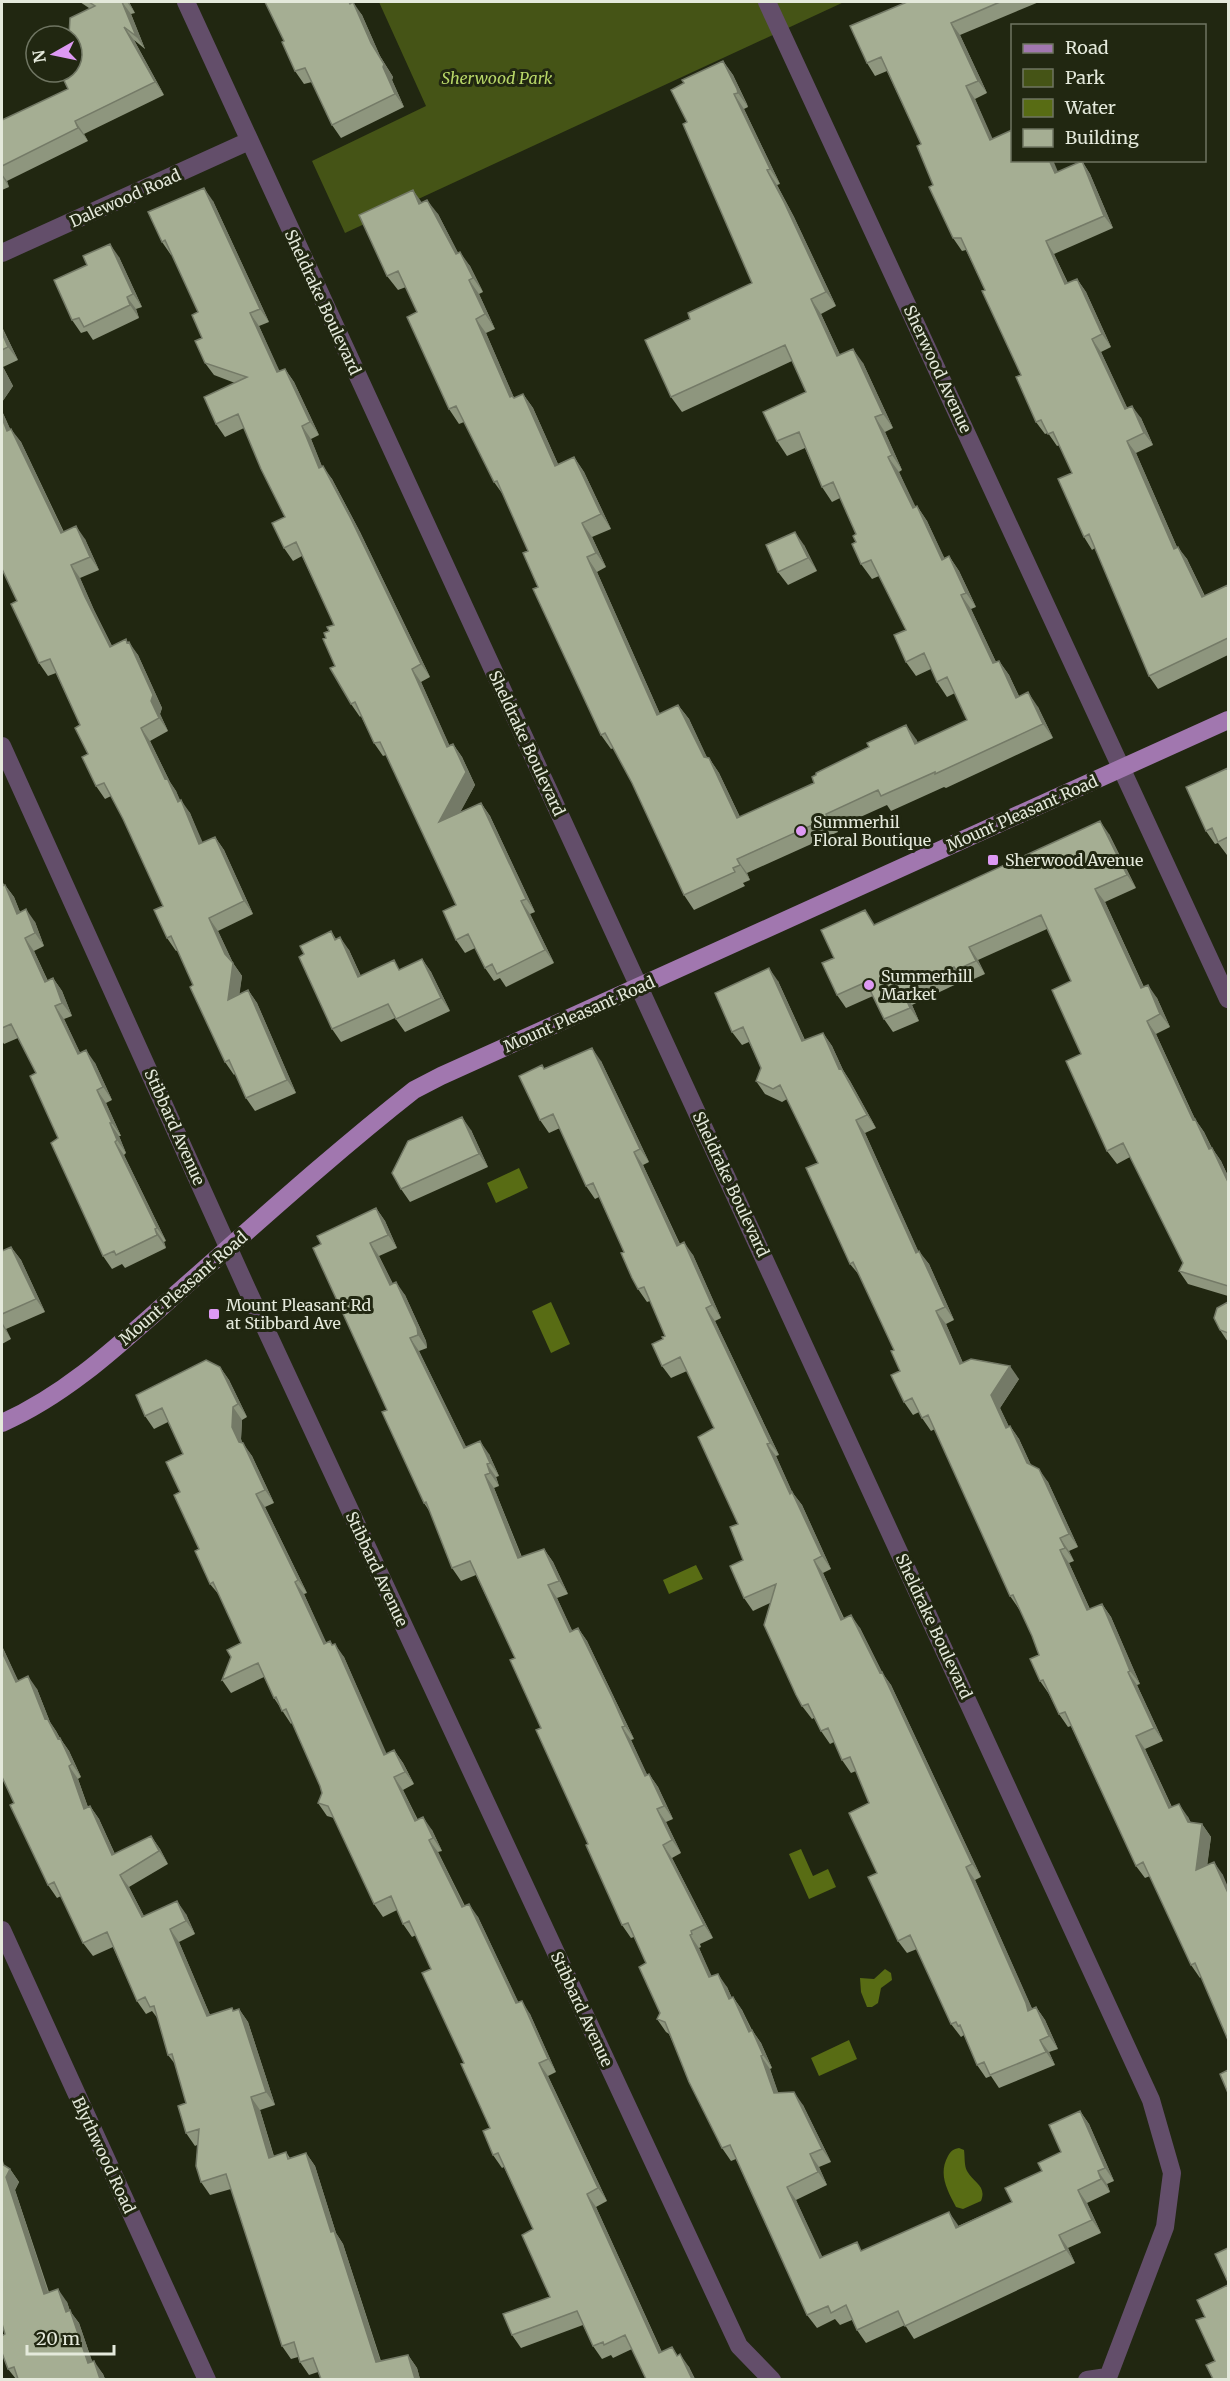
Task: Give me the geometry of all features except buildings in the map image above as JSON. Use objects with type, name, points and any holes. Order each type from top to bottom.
[{"type":"main road","name":"Mount Pleasant Road","points":[[2,1423],[50,1398],[87,1372],[228,1248],[414,1090],[1228,720]]},
{"type":"street","name":"Sheldrake Boulevard","points":[[186,2],[1151,2100],[1172,2173],[1166,2226],[1107,2378]]},
{"type":"street","name":"Sherwood Avenue","points":[[767,2],[1123,767],[1228,999]]},
{"type":"street","name":"Dalewood Road","points":[[2,253],[249,141]]},
{"type":"street","name":"Stibbard Avenue","points":[[2,746],[228,1248],[739,2346],[772,2379]]},
{"type":"street","name":"Blythwood Road","points":[[2,1930],[207,2379]]},
{"type":"street","points":[[1087,2379],[1107,2378]]},
{"type":"green space","name":"Sherwood Park","points":[[379,2],[844,2],[345,233],[312,161],[426,106]]},
{"type":"water","points":[[519,1168],[528,1188],[496,1203],[487,1183]]},
{"type":"water","points":[[551,1302],[570,1344],[551,1353],[532,1311]]},
{"type":"water","points":[[696,1565],[703,1579],[669,1594],[663,1580]]},
{"type":"water","points":[[801,1849],[813,1876],[828,1869],[836,1887],[809,1899],[789,1854]]},
{"type":"water","points":[[885,1969],[891,1973],[892,1980],[881,1988],[878,2003],[867,2007],[861,1992],[860,1978],[874,1979]]},
{"type":"water","points":[[849,2040],[857,2059],[819,2076],[811,2058]]},
{"type":"water","points":[[959,2148],[964,2150],[967,2171],[982,2192],[981,2201],[963,2209],[956,2207],[944,2176],[948,2156],[952,2150]]},
{"type":"place","name":"Summerhil Floral Boutique","points":[[801,831]]},
{"type":"place","name":"Sherwood Avenue","points":[[993,860]]},
{"type":"place","name":"Summerhill Market","points":[[869,985]]},
{"type":"place","name":"Mount Pleasant Rd at Stibbard Ave","points":[[214,1314]]}]
